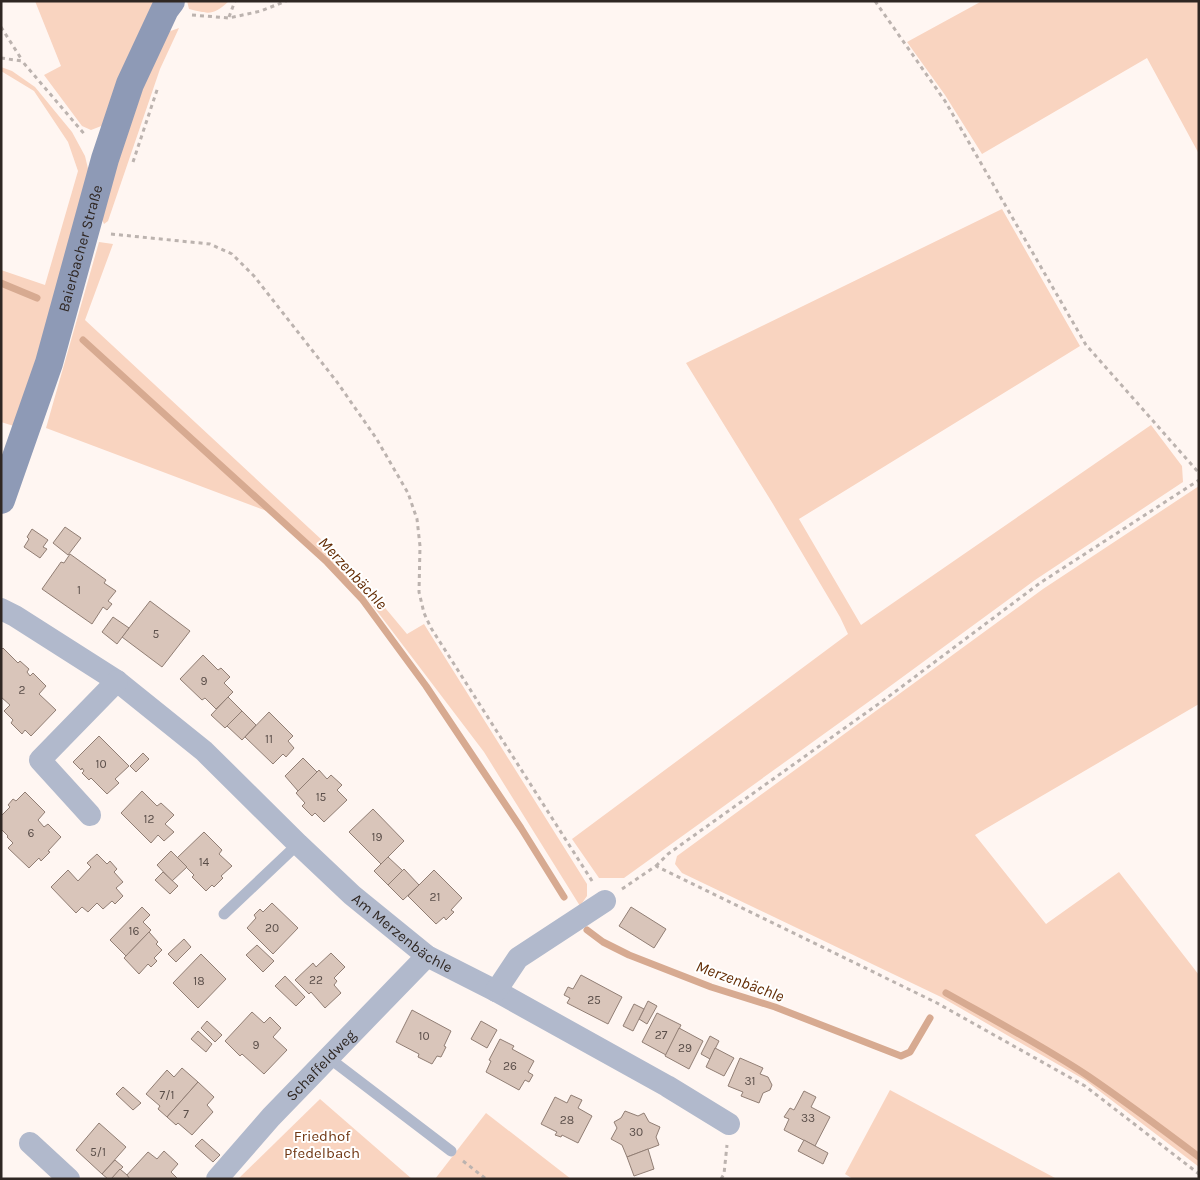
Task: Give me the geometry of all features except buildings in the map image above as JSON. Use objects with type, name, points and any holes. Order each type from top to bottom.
[{"type":"street","name":"Baierbacher Straße","points":[[1,500],[49,363],[105,159],[130,84],[168,5]]},
{"type":"street","name":"Am Merzenbächle","points":[[1,609],[117,681],[204,751],[352,895],[427,956],[667,1086],[729,1124]]},
{"type":"street","points":[[90,815],[40,760],[117,681]]},
{"type":"street","points":[[496,992],[518,958],[604,901]]},
{"type":"street","name":"Schaffeldweg","points":[[217,1179],[271,1117],[427,956]]},
{"type":"street","points":[[30,1143],[69,1179]]},
{"type":"lane","points":[[224,914],[298,844]]},
{"type":"lane","points":[[329,1058],[451,1151]]},
{"type":"path","points":[[229,18],[235,1]]},
{"type":"path","points":[[168,5],[190,14],[229,18],[261,12],[286,1]]},
{"type":"path","points":[[875,1],[945,101],[1086,345],[1199,473]]},
{"type":"path","points":[[1,26],[22,61],[105,159]]},
{"type":"path","points":[[1,58],[22,61]]},
{"type":"path","points":[[130,170],[161,79]]},
{"type":"path","points":[[85,230],[210,244],[232,254],[254,276],[332,374],[376,438],[408,493],[417,519],[420,546],[419,592],[424,613],[431,628],[604,901],[656,866],[668,854],[876,706],[1040,583],[1199,480]]},
{"type":"path","points":[[656,866],[937,1003],[1077,1082],[1093,1092],[1199,1174]]},
{"type":"path","points":[[721,1179],[724,1174],[729,1124]]},
{"type":"path","points":[[451,1151],[486,1179]]},
{"type":"green space","points":[[35,1],[162,1],[104,125],[91,130],[82,126],[44,75],[61,66]]},
{"type":"green space","points":[[187,1],[229,1],[219,9],[206,13],[189,9]]},
{"type":"green space","points":[[982,1],[1199,1],[1199,154],[1147,58],[982,154],[945,95],[907,42]]},
{"type":"green space","points":[[179,28],[160,69],[108,221],[104,224],[100,215],[141,92],[165,33]]},
{"type":"green space","points":[[1,67],[12,71],[35,87],[72,132],[85,156],[90,177],[17,427],[1,422],[1,270],[45,285],[78,171],[68,142],[34,91],[1,71]]},
{"type":"green space","points":[[1002,209],[1080,346],[799,519],[861,625],[1151,425],[1182,466],[1183,482],[1035,580],[624,878],[599,878],[572,839],[848,634],[840,617],[773,504],[686,363]]},
{"type":"green space","points":[[99,242],[113,244],[85,320],[351,567],[407,634],[424,624],[587,884],[587,896],[580,906],[484,752],[364,594],[272,513],[46,428]]},
{"type":"green space","points":[[1199,486],[1199,704],[975,835],[1046,924],[1119,872],[1199,975],[1199,1167],[1085,1080],[941,997],[682,873],[675,864],[677,856],[1043,589]]},
{"type":"green space","points":[[890,1090],[1057,1179],[853,1179],[845,1174]]},
{"type":"green space","name":"Friedhof Pfedelbach","points":[[320,1099],[412,1179],[238,1179]]},
{"type":"green space","points":[[486,1113],[571,1179],[435,1179]]},
{"type":"waterway","name":"Merzenbächle","points":[[1,283],[37,298]]},
{"type":"waterway","name":"Merzenbächle","points":[[83,340],[327,562],[362,599],[426,686],[521,828],[564,897]]},
{"type":"waterway","name":"Merzenbächle","points":[[587,930],[603,942],[629,955],[711,987],[775,1007],[901,1056],[910,1052],[930,1018]]},
{"type":"waterway","points":[[946,993],[1018,1033],[1088,1076],[1199,1157]]}]
